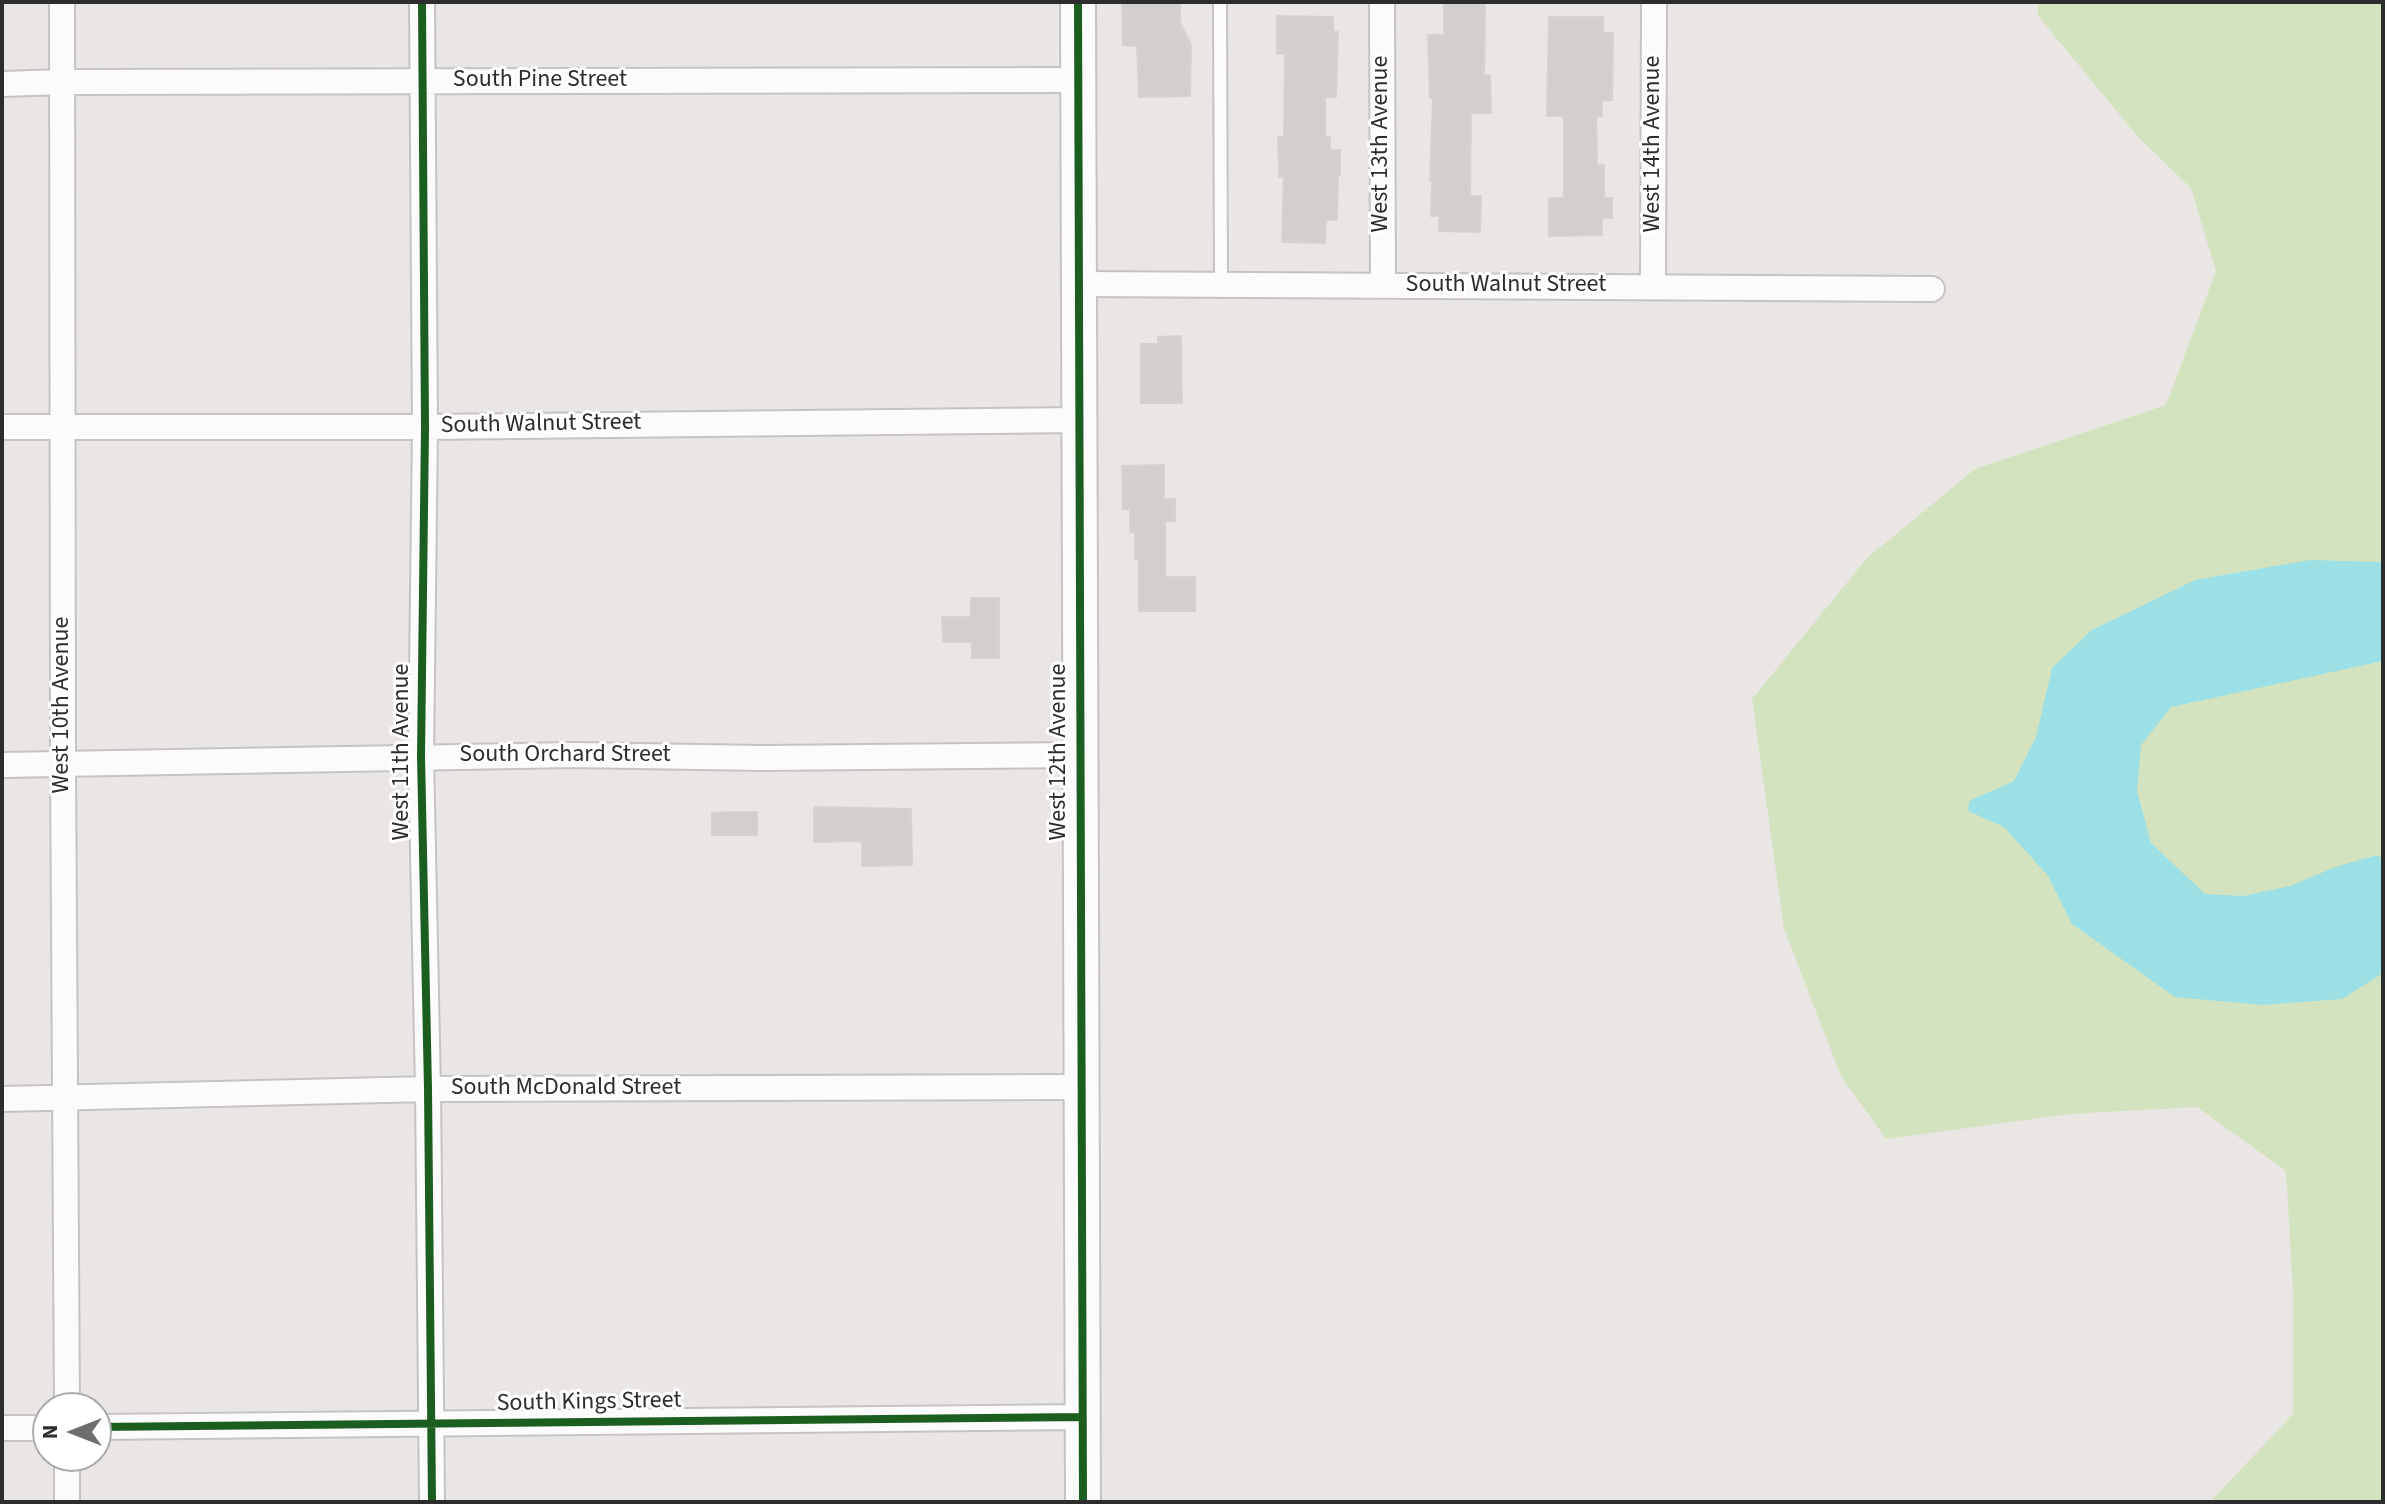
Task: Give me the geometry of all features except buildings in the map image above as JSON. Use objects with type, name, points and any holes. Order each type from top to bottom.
[{"type":"main road","name":"West 12th Avenue","points":[[1078,2],[1083,1502]]},
{"type":"street","name":"West 10th Avenue","points":[[62,2],[67,1392]]},
{"type":"street","name":"West 11th Avenue","points":[[422,2],[425,427],[421,756],[432,1502]]},
{"type":"street","name":"West 13th Avenue","points":[[1382,2],[1383,286]]},
{"type":"street","name":"West 14th Avenue","points":[[1653,286],[1654,2]]},
{"type":"street","name":"South Pine Street","points":[[2,84],[1079,80]]},
{"type":"street","name":"South Walnut Street","points":[[1081,284],[1932,289]]},
{"type":"street","name":"South Walnut Street","points":[[2,427],[425,427],[1081,420]]},
{"type":"street","name":"South Orchard Street","points":[[2,765],[421,756],[763,758],[1079,755]]},
{"type":"street","name":"South McDonald Street","points":[[2,1099],[428,1089],[1082,1087]]},
{"type":"street","name":"South Kings Street","points":[[112,1427],[1082,1417]]},
{"type":"street","points":[[2,1428],[32,1428]]},
{"type":"street","points":[[67,1472],[67,1502]]},
{"type":"lane","points":[[1220,2],[1221,283]]},
{"type":"green space","points":[[2038,2],[2383,2],[2383,1502],[2210,1502],[2293,1414],[2293,1292],[2286,1171],[2197,1107],[2070,1114],[1886,1139],[1841,1076],[1784,929],[1752,699],[1867,558],[1975,469],[2166,405],[2216,271],[2191,188],[2139,138],[2038,16]]},
{"type":"water","points":[[2310,560],[2383,562],[2383,661],[2171,707],[2141,745],[2137,791],[2151,843],[2205,894],[2243,896],[2290,886],[2338,866],[2374,856],[2383,857],[2383,973],[2342,999],[2262,1005],[2175,997],[2072,924],[2048,876],[2004,827],[1968,811],[1969,801],[2014,781],[2036,737],[2052,668],[2092,630],[2195,580]]},
{"type":"cycle path","points":[[422,2],[425,427],[421,756],[432,1502]]},
{"type":"cycle path","points":[[1078,2],[1083,1502]]},
{"type":"cycle path","points":[[112,1427],[1082,1417]]}]
